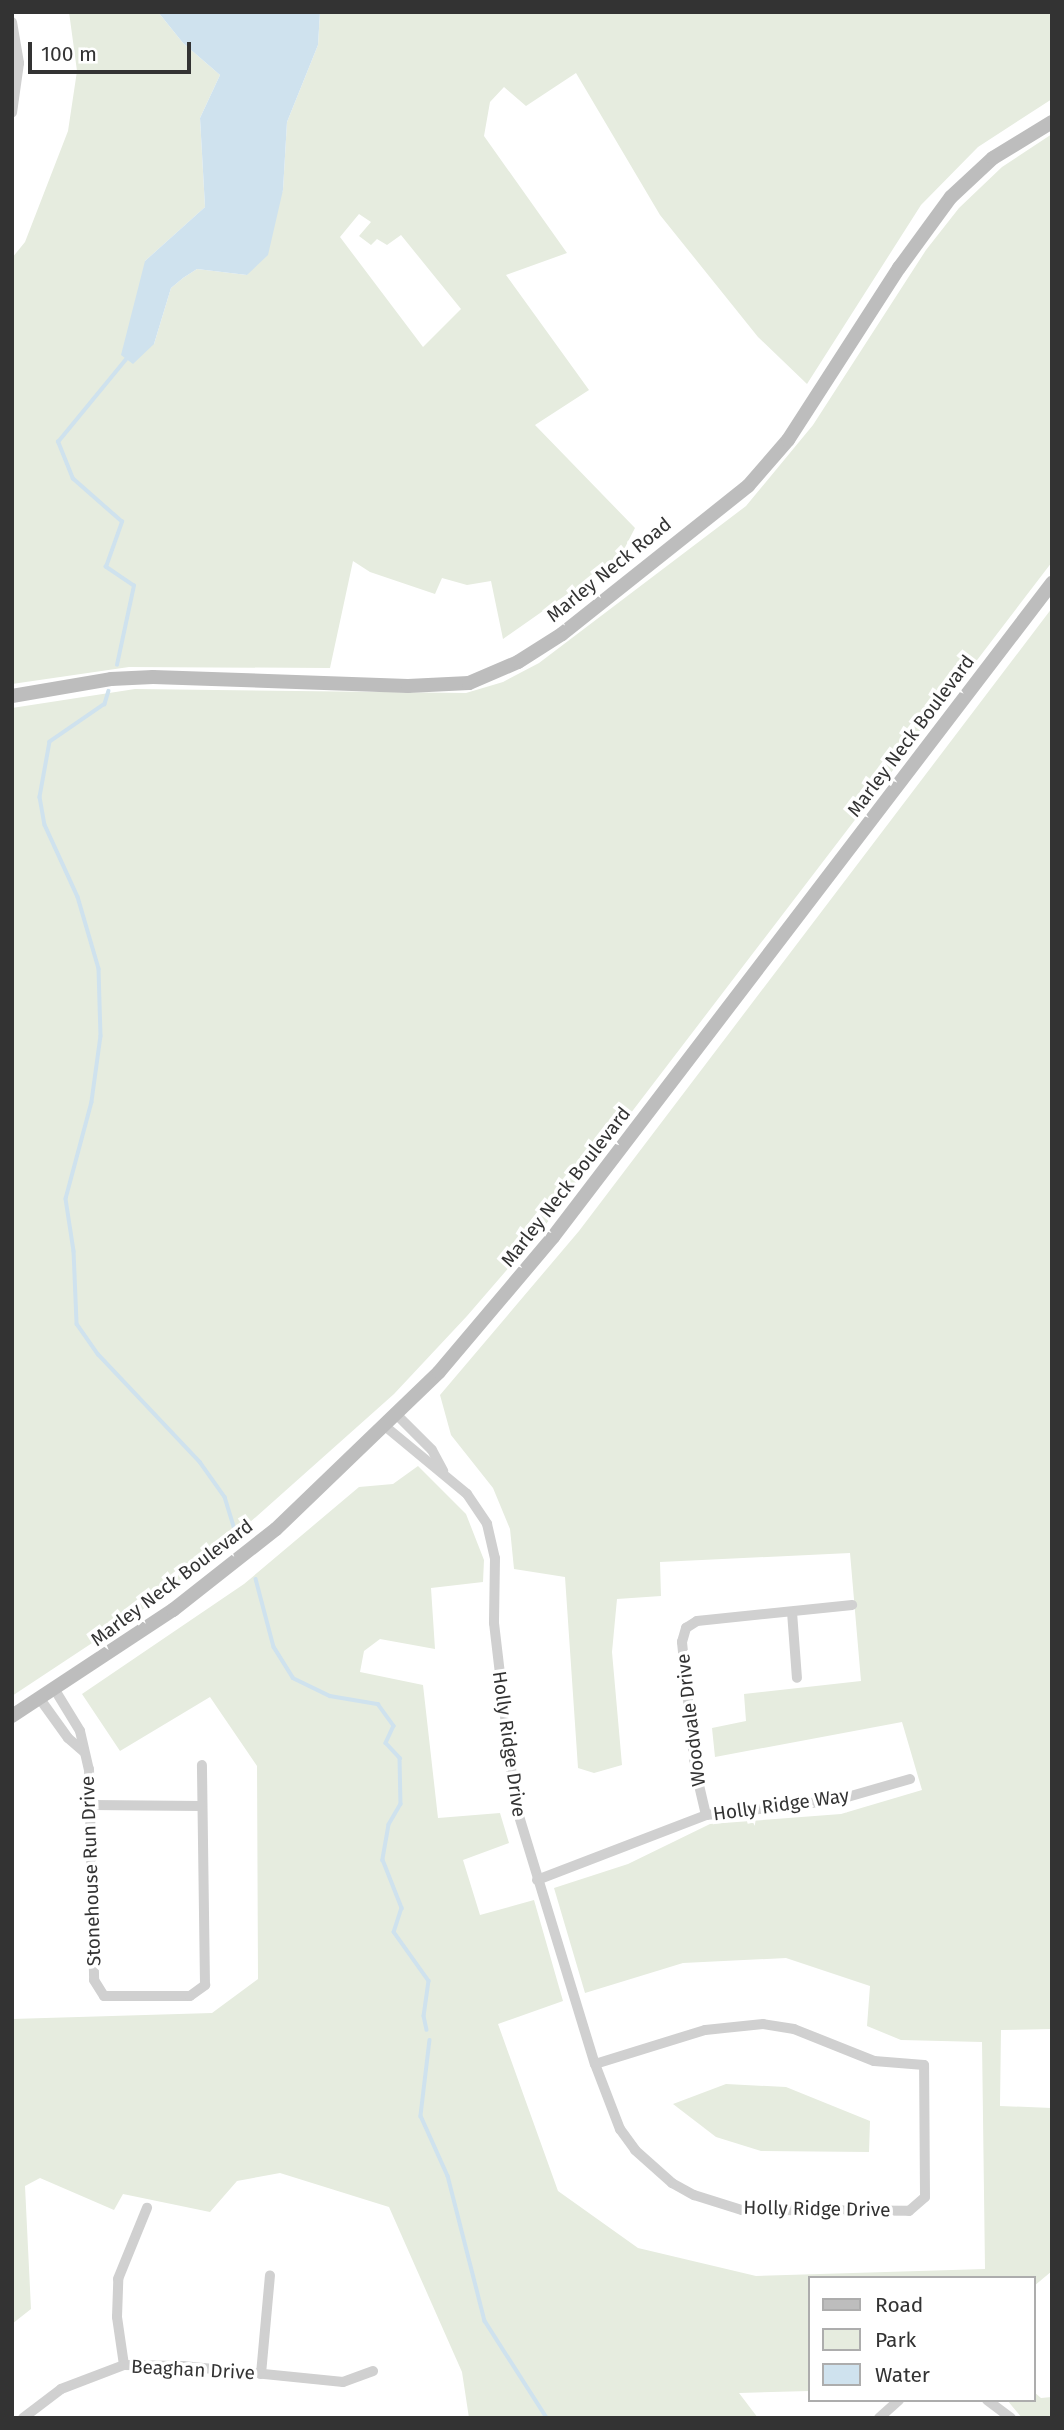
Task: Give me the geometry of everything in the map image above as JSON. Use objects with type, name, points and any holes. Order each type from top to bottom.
[{"type":"main road","name":"Marley Neck Road","points":[[12,696],[111,679],[153,677],[408,686],[469,683],[518,662],[562,634],[748,486],[788,440],[899,268],[951,197],[993,158],[1052,122]]},
{"type":"main road","name":"Marley Neck Boulevard","points":[[12,1716],[173,1610],[276,1529],[386,1427],[478,1329],[553,1237],[1052,583]]},
{"type":"street","points":[[12,22],[19,63],[12,113]]},
{"type":"street","name":"Holly Ridge Drive","points":[[397,1415],[432,1450],[443,1471],[478,1508],[492,1541],[494,1623],[510,1773],[537,1880],[595,2064],[609,2107],[635,2150],[671,2183],[694,2195],[742,2210],[909,2211],[925,2197],[924,2065],[874,2061],[794,2029],[763,2024],[705,2030],[595,2064]]},
{"type":"street","name":"Holly Ridge Drive","points":[[386,1427],[423,1460],[443,1471]]},
{"type":"street","name":"Woodvale Drive","points":[[705,1815],[695,1768],[682,1634],[697,1621],[852,1605]]},
{"type":"street","points":[[792,1612],[797,1678]]},
{"type":"street","name":"Stonehouse Run Drive","points":[[55,1690],[80,1731],[84,1752],[91,1805],[94,1980],[99,1992],[111,1998],[190,1996],[205,1984],[202,1765]]},
{"type":"street","name":"Stonehouse Run Drive","points":[[40,1699],[68,1738],[84,1752]]},
{"type":"street","name":"Holly Ridge Way","points":[[537,1880],[705,1815],[837,1800],[910,1779]]},
{"type":"street","points":[[91,1805],[202,1806]]},
{"type":"street","points":[[124,2365],[117,2317],[118,2279],[147,2208]]},
{"type":"street","points":[[261,2374],[270,2275]]},
{"type":"street","name":"Beaghan Drive","points":[[23,2418],[61,2389],[124,2365],[343,2382],[373,2371]]},
{"type":"street","points":[[879,2418],[897,2402]]},
{"type":"street","points":[[990,2402],[1011,2418]]},
{"type":"green space","points":[[69,12],[158,12],[183,43],[220,75],[200,118],[205,207],[145,261],[154,344],[171,288],[183,278],[197,269],[247,275],[283,190],[287,122],[318,45],[320,12],[1052,12],[1052,99],[978,147],[921,205],[807,384],[758,337],[660,215],[576,73],[526,106],[504,87],[490,102],[484,136],[567,253],[506,275],[589,390],[535,425],[635,528],[620,557],[503,639],[491,581],[467,585],[442,578],[435,594],[370,572],[353,561],[330,668],[129,667],[12,684],[12,258],[25,242],[68,131],[77,71]],"holes":[[[359,214],[371,222],[359,236],[371,245],[377,239],[387,245],[401,235],[461,309],[423,347],[340,237]]]},
{"type":"green space","points":[[1052,134],[1052,562],[543,1228],[467,1316],[394,1394],[230,1540],[142,1610],[12,1696],[12,708],[135,689],[466,693],[503,682],[539,663],[746,506],[813,425],[926,250],[959,208],[1002,167]]},
{"type":"green space","points":[[1052,608],[1052,2029],[1001,2030],[1000,2106],[1052,2108],[1052,2271],[1036,2284],[1036,2276],[808,2276],[808,2391],[739,2393],[758,2418],[469,2418],[462,2372],[389,2207],[280,2173],[237,2181],[210,2212],[123,2194],[114,2210],[40,2178],[25,2186],[31,2309],[12,2324],[12,2019],[212,2013],[258,1979],[257,1766],[210,1697],[120,1751],[82,1694],[244,1584],[359,1487],[393,1484],[418,1466],[466,1514],[484,1560],[483,1582],[431,1588],[435,1649],[380,1639],[364,1651],[360,1672],[423,1685],[438,1818],[500,1813],[509,1843],[463,1860],[480,1915],[534,1900],[563,2001],[498,2024],[558,2191],[638,2248],[756,2276],[985,2269],[982,2042],[901,2040],[867,2026],[870,1986],[786,1958],[683,1963],[585,1993],[554,1888],[628,1864],[710,1824],[841,1814],[922,1790],[902,1722],[715,1757],[712,1728],[746,1721],[744,1694],[861,1681],[850,1553],[660,1562],[661,1596],[617,1599],[612,1652],[622,1765],[594,1773],[578,1768],[565,1577],[514,1569],[510,1529],[493,1488],[451,1435],[440,1395],[579,1231]]},
{"type":"green space","points":[[726,2084],[786,2087],[870,2121],[869,2152],[761,2151],[716,2137],[673,2104]]},
{"type":"green space","points":[[1036,2394],[1041,2398],[1052,2397],[1052,2418],[1022,2418],[1009,2402],[1036,2402]]},
{"type":"water","points":[[158,12],[320,12],[318,45],[287,122],[283,190],[268,255],[247,275],[197,269],[183,278],[171,288],[154,344],[133,364],[121,355],[145,261],[205,207],[200,118],[220,75],[183,43]]},
{"type":"waterway","points":[[117,665],[134,586],[106,567],[122,522],[73,479],[58,442],[129,356]]},
{"type":"waterway","points":[[109,691],[105,704],[50,742],[40,797],[45,825],[78,897],[99,969],[101,1036],[92,1102],[66,1199],[74,1251],[77,1324],[98,1354],[200,1462],[225,1497],[236,1533]]},
{"type":"waterway","points":[[256,1579],[274,1647],[293,1678],[330,1696],[378,1704],[394,1726],[386,1743],[400,1758],[401,1804],[389,1825],[383,1860],[402,1908],[394,1932],[429,1981],[424,2016],[427,2030]]},
{"type":"waterway","points":[[430,2040],[421,2116],[448,2176],[485,2321],[547,2418]]}]
